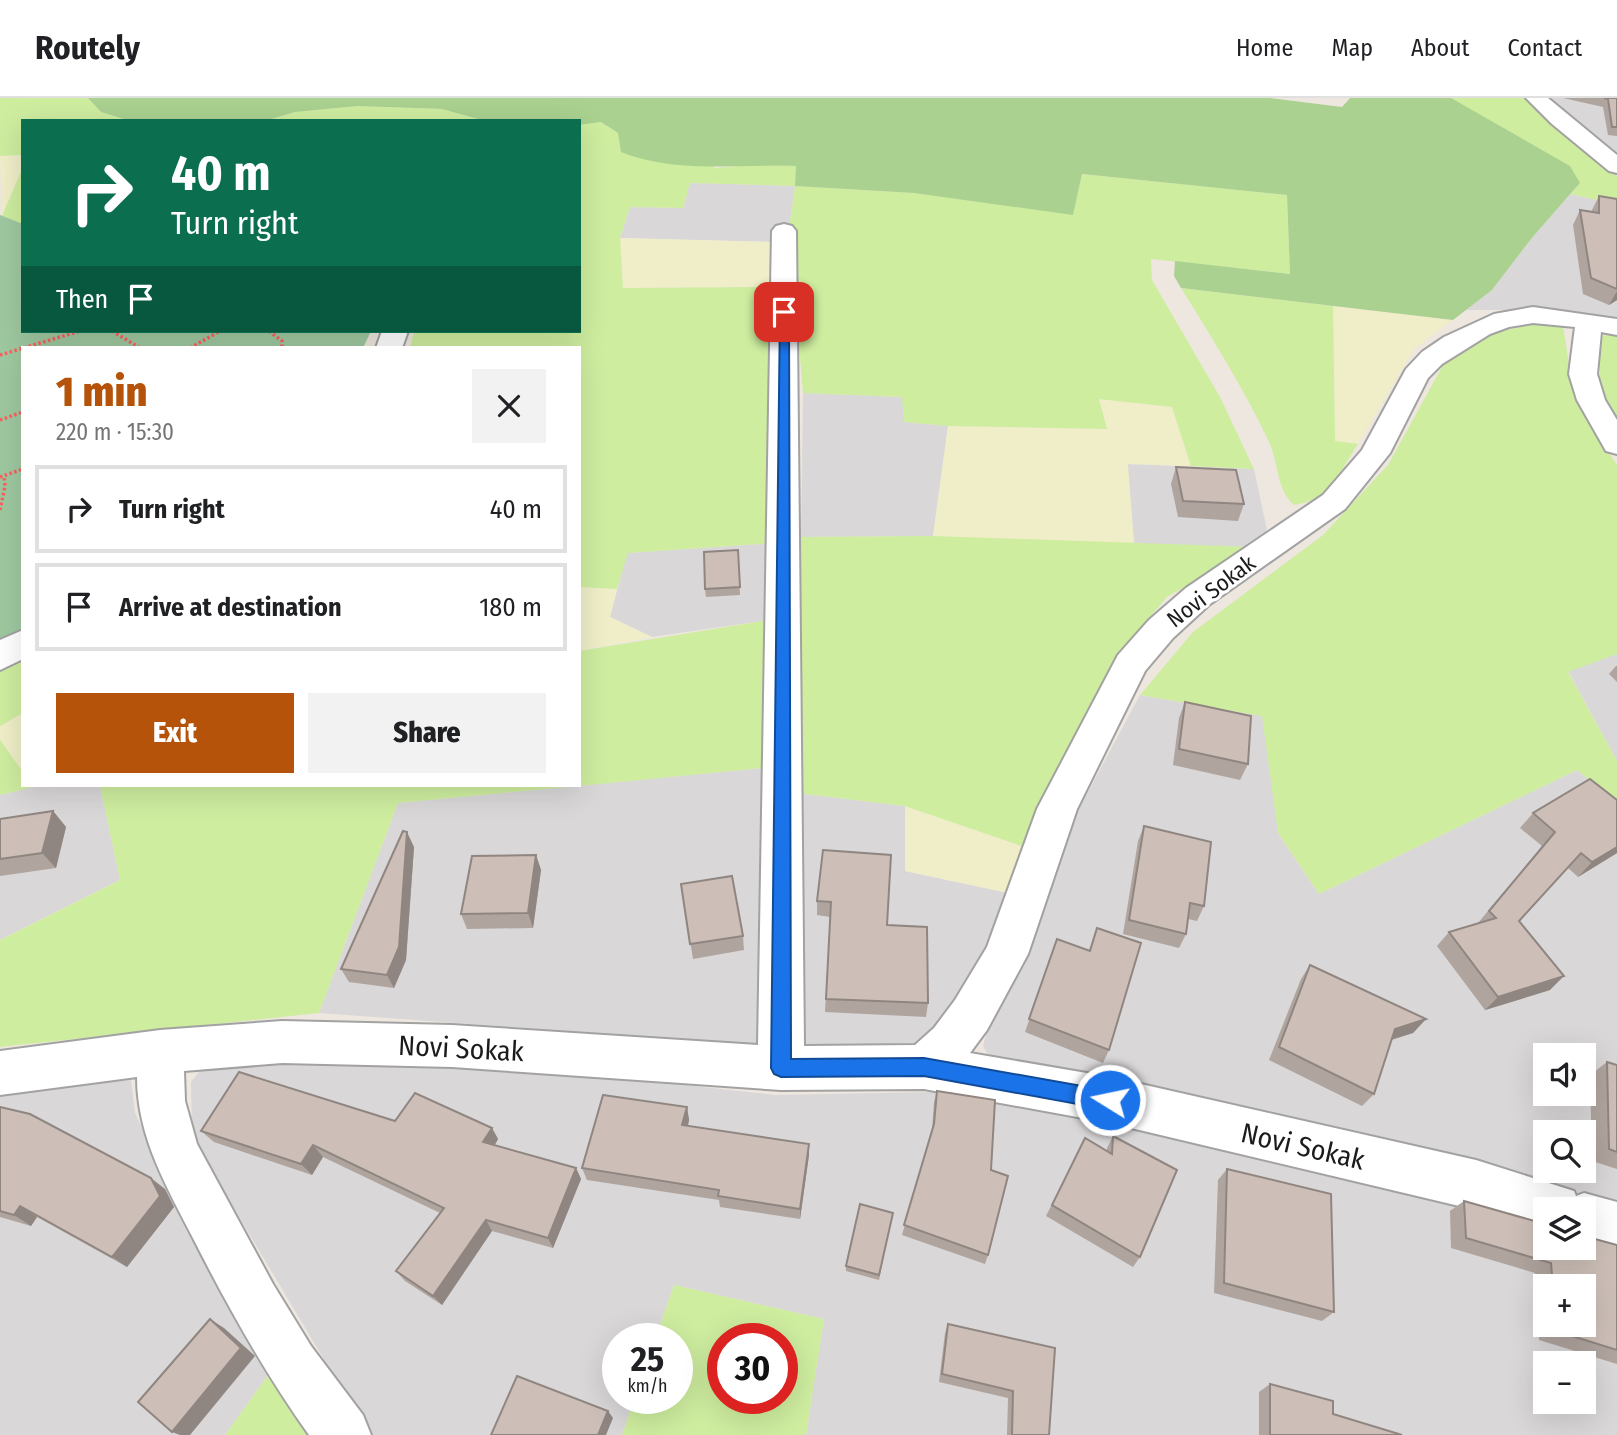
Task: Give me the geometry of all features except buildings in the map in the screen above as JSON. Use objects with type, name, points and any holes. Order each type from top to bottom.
[{"type":"street","points":[[1536,98],[1617,166]]},
{"type":"street","points":[[781,1068],[783,231]]},
{"type":"street","name":"Novi Sokak","points":[[924,1067],[950,1043],[971,1015],[1006,954],[1057,809],[1131,664],[1161,629],[1198,596],[1335,502],[1375,453],[1416,376],[1432,358],[1481,328],[1503,320],[1533,315],[1603,324]]},
{"type":"street","points":[[1603,324],[1583,374],[1591,400],[1617,446]]},
{"type":"street","points":[[0,657],[21,643]]},
{"type":"street","name":"Novi Sokak","points":[[0,1073],[160,1052],[282,1042],[452,1046],[781,1068],[924,1067],[1110,1100],[1476,1185],[1533,1202]]},
{"type":"street","points":[[160,1052],[161,1101],[178,1157],[254,1303],[292,1366],[343,1435]]},
{"type":"street","points":[[1596,1221],[1617,1227]]},
{"type":"path","points":[[29,346],[72,333]]},
{"type":"path","points":[[115,333],[137,346]]},
{"type":"path","points":[[194,346],[216,333]]},
{"type":"path","points":[[272,333],[282,341],[282,346]]},
{"type":"path","points":[[0,355],[21,349]]},
{"type":"path","points":[[0,420],[21,413]]},
{"type":"path","points":[[0,510],[2,476],[21,470]]},
{"type":"shaded area","points":[[1547,98],[1617,98],[1617,157]]},
{"type":"shaded area","points":[[690,183],[795,186],[789,228],[774,242],[620,238],[630,207],[683,208]]},
{"type":"shaded area","points":[[1571,194],[1617,205],[1617,321],[1553,310],[1466,310],[1492,290],[1531,239]]},
{"type":"shaded area","points":[[803,393],[903,397],[904,422],[948,426],[933,536],[801,537]]},
{"type":"shaded area","points":[[1127,464],[1254,469],[1267,530],[1255,547],[1134,544]]},
{"type":"shaded area","points":[[774,543],[769,620],[652,637],[610,617],[627,553]]},
{"type":"shaded area","points":[[1617,654],[1617,761],[1568,671]]},
{"type":"shaded area","points":[[1140,695],[1263,716],[1278,833],[1319,894],[1577,770],[1617,803],[1617,1206],[1596,1197],[993,1065],[983,1046],[988,1028],[1025,964],[1074,818]]},
{"type":"shaded area","points":[[762,768],[757,1045],[319,1013],[398,803]]},
{"type":"shaded area","points":[[32,787],[100,787],[120,880],[0,940],[0,795]]},
{"type":"shaded area","points":[[796,793],[905,806],[905,871],[1013,894],[986,960],[951,1015],[916,1051],[796,1050]]},
{"type":"shaded area","points":[[230,1063],[532,1068],[775,1095],[933,1092],[999,1095],[1533,1223],[1533,1260],[1596,1260],[1596,1245],[1617,1244],[1617,1435],[806,1435],[824,1319],[674,1285],[661,1323],[602,1323],[602,1414],[629,1414],[622,1435],[369,1435],[192,1138],[191,1082],[202,1068]]},
{"type":"shaded area","points":[[131,1080],[135,1113],[194,1240],[269,1374],[225,1435],[0,1435],[0,1093]]},
{"type":"green space","points":[[0,98],[88,98],[101,112],[124,119],[21,119],[21,155],[0,156]]},
{"type":"green space","points":[[88,98],[1270,98],[1342,107],[1350,98],[1451,98],[1570,166],[1580,183],[1531,239],[1492,290],[1453,320],[1181,288],[1174,276],[1175,261],[1290,274],[1287,195],[1082,174],[1073,215],[914,193],[795,186],[796,166],[686,166],[642,159],[621,152],[618,133],[601,122],[581,125],[581,119],[478,119],[442,109],[358,106],[295,112],[272,119],[124,119],[101,112]]},
{"type":"green space","points":[[1451,98],[1524,98],[1617,176],[1617,205],[1571,194],[1580,183]]},
{"type":"green space","points":[[358,106],[442,109],[478,119],[272,119],[295,112]]},
{"type":"green space","points":[[601,122],[618,133],[716,168],[797,166],[795,186],[690,183],[683,208],[630,207],[620,238],[623,288],[771,287],[774,543],[628,553],[617,589],[581,587],[581,346],[410,346],[414,333],[581,333],[581,125]]},
{"type":"green space","points":[[21,155],[21,172],[2,216],[0,156]]},
{"type":"green space","points":[[21,172],[21,223],[2,216]]},
{"type":"green space","points":[[1082,174],[1287,195],[1290,274],[1151,259],[1152,280],[1220,397],[1254,469],[1191,466],[1172,407],[1099,399],[1107,429],[948,426],[904,422],[902,397],[803,393],[789,228],[795,186],[914,193],[1073,214]]},
{"type":"green space","points":[[0,215],[21,223],[21,333],[370,333],[364,346],[21,346],[21,635],[0,648]]},
{"type":"green space","points":[[620,238],[774,242],[771,287],[623,288]]},
{"type":"green space","points":[[1181,288],[1333,306],[1335,441],[1358,444],[1326,491],[1307,502],[1294,505],[1288,499],[1269,442],[1259,422]]},
{"type":"green space","points":[[1333,306],[1453,320],[1414,349],[1358,444],[1335,442]]},
{"type":"green space","points":[[1528,325],[1563,325],[1572,385],[1593,428],[1617,465],[1617,654],[1568,672],[1617,761],[1617,803],[1577,770],[1319,894],[1278,833],[1262,716],[1140,695],[1193,632],[1323,535],[1388,465],[1443,365],[1491,334]]},
{"type":"green space","points":[[1617,335],[1617,421],[1600,387],[1600,336]]},
{"type":"green space","points":[[1099,399],[1172,407],[1191,466],[1128,464],[1134,544],[933,536],[948,426],[1107,429]]},
{"type":"green space","points":[[933,536],[1255,547],[1167,597],[1120,652],[1084,722],[1030,849],[905,806],[796,793],[801,537]]},
{"type":"green space","points":[[581,587],[617,589],[610,617],[652,637],[581,651]]},
{"type":"green space","points":[[769,620],[762,768],[581,786],[581,651]]},
{"type":"green space","points":[[21,655],[21,714],[0,726],[0,668]]},
{"type":"green space","points":[[21,714],[21,769],[0,740],[0,726]]},
{"type":"green space","points":[[0,740],[21,769],[21,787],[33,787],[0,795]]},
{"type":"green space","points":[[100,787],[566,787],[398,803],[319,1013],[0,1047],[0,940],[120,880]]},
{"type":"green space","points":[[905,806],[1030,849],[1013,894],[905,871]]},
{"type":"green space","points":[[674,1285],[824,1319],[806,1435],[622,1435],[629,1414],[693,1414],[693,1323],[661,1323]]},
{"type":"green space","points":[[269,1374],[308,1435],[225,1435]]},
{"type":"route","points":[[784,312],[781,1068],[924,1067],[1110,1100]]}]
